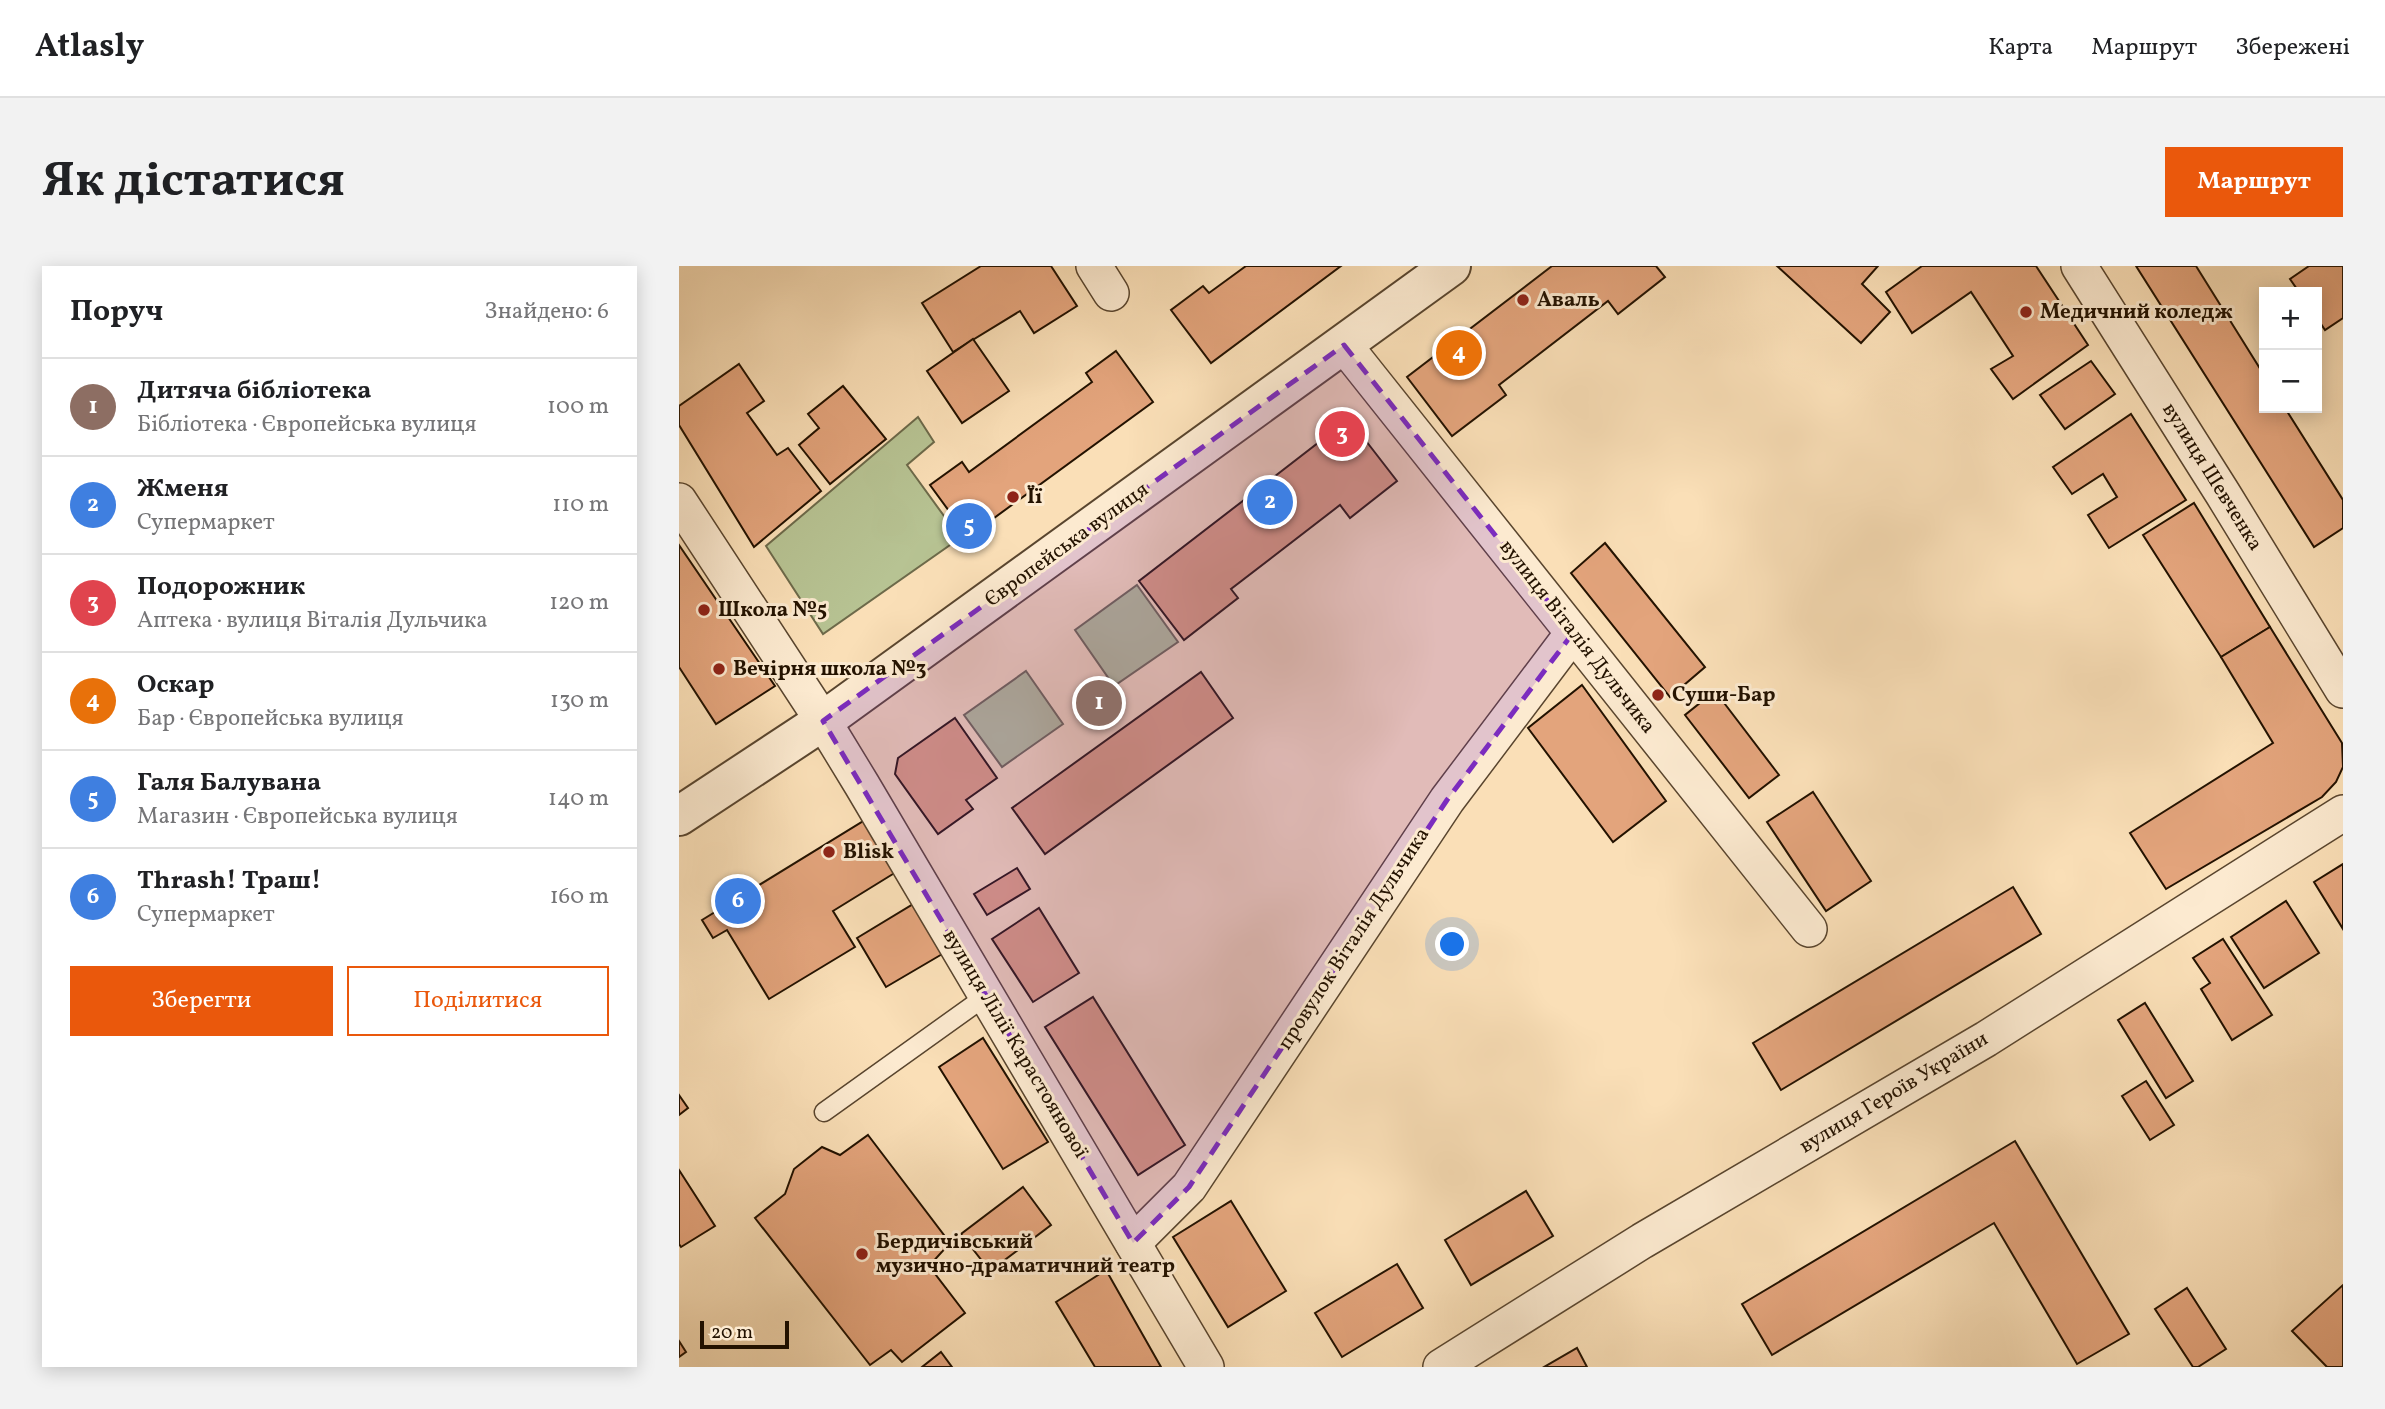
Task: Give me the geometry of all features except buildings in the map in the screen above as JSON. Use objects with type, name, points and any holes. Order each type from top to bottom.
[{"type":"street","name":"Європейська вулиця","points":[[679,816],[823,721],[1451,266]]},
{"type":"street","name":"вулиця Шевченка","points":[[2079,266],[2343,690]]},
{"type":"street","name":"вулиця Віталія Дульчика","points":[[1344,345],[1809,929]]},
{"type":"street","name":"вулиця Лілії Карастоянової","points":[[679,501],[823,721],[1206,1367]]},
{"type":"street","name":"провулок Віталія Дульчика","points":[[1133,1243],[1189,1187],[1447,800],[1573,633]]},
{"type":"street","name":"вулиця Героїв України","points":[[1441,1367],[1642,1241],[1986,1039],[2343,813]]},
{"type":"lane","points":[[824,1111],[986,996]]},
{"type":"highlighted area","points":[[1344,345],[1573,633],[1447,800],[1189,1187],[1133,1243],[823,721]]},
{"type":"green space","points":[[918,417],[934,442],[907,465],[960,538],[823,634],[766,546]]},
{"type":"green space","points":[[1137,585],[1178,642],[1114,686],[1075,630]]},
{"type":"green space","points":[[1026,671],[1063,724],[1002,767],[964,715]]},
{"type":"place","name":"Аваль","points":[[1523,300]]},
{"type":"place","name":"Медичний коледж","points":[[2026,312]]},
{"type":"place","name":"Оскар","points":[[1459,353]]},
{"type":"place","name":"Подорожник","points":[[1342,434]]},
{"type":"place","name":"Її","points":[[1013,497]]},
{"type":"place","name":"Жменя","points":[[1270,502]]},
{"type":"place","name":"Галя Балувана","points":[[969,526]]},
{"type":"place","name":"Школа №5","points":[[704,610]]},
{"type":"place","name":"Вечірня школа №3","points":[[719,669]]},
{"type":"place","name":"Суши-Бар","points":[[1658,695]]},
{"type":"place","name":"Дитяча бібліотека","points":[[1099,703]]},
{"type":"place","name":"Blisk","points":[[829,852]]},
{"type":"place","name":"Thrash! Траш!","points":[[738,901]]},
{"type":"place","name":"Бердичівський музично-драматичний театр","points":[[862,1254]]}]
